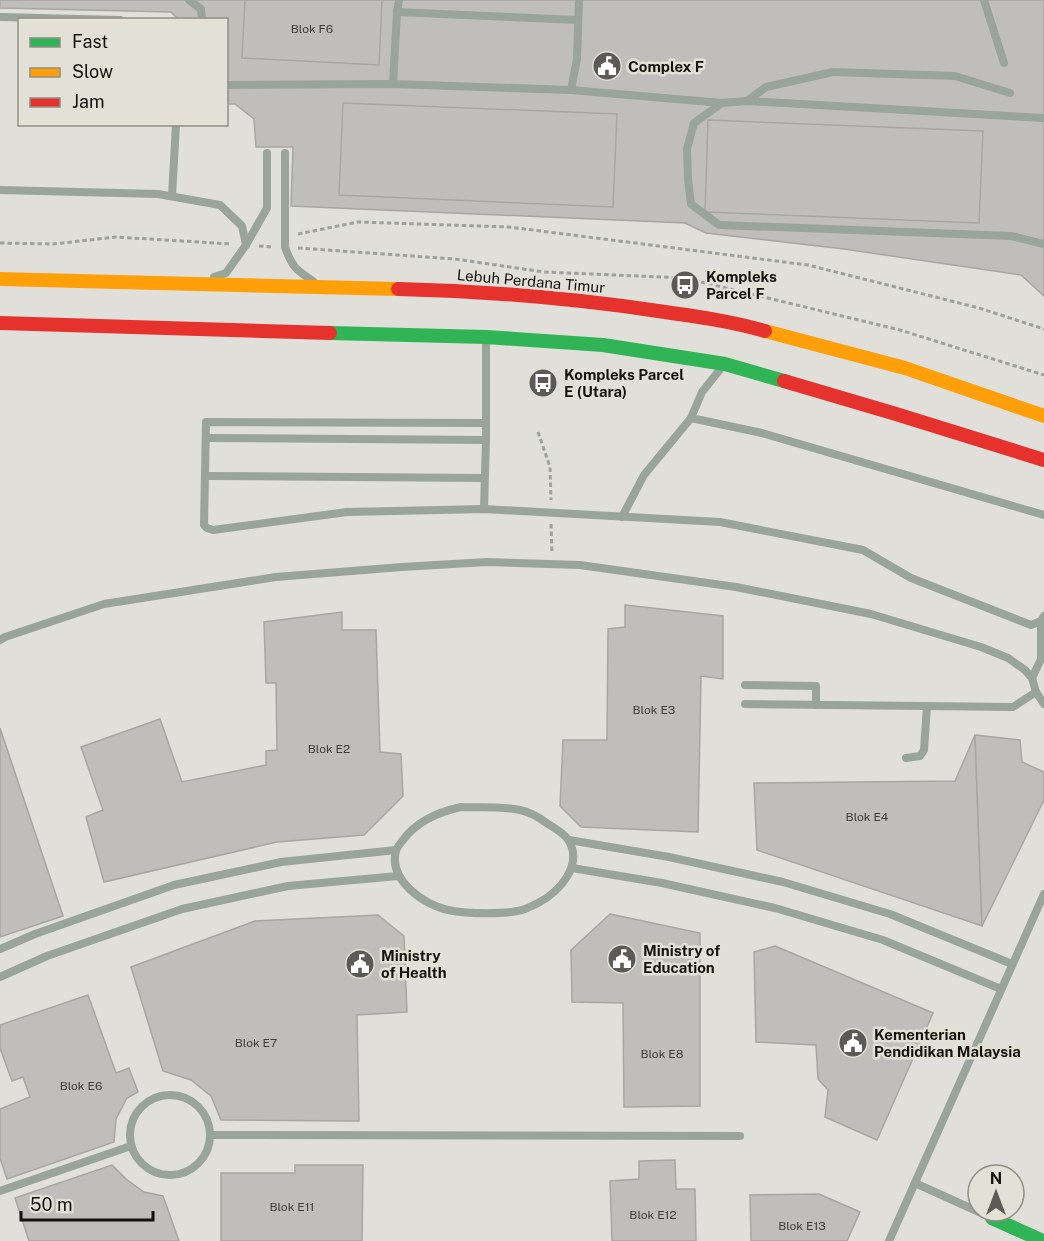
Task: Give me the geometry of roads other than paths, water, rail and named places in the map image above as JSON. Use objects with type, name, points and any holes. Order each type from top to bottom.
[{"type":"main road","name":"Lebuh Perdana Timur","points":[[0,279],[444,290],[606,303],[732,322],[904,368],[1044,416]]},
{"type":"main road","points":[[0,323],[486,337],[603,345],[725,364],[1044,460]]},
{"type":"main road","points":[[1003,1223],[1043,1241]]},
{"type":"lane","points":[[189,0],[201,9],[202,18]]},
{"type":"lane","points":[[393,84],[399,0]]},
{"type":"lane","points":[[571,90],[577,59],[579,0]]},
{"type":"lane","points":[[984,0],[1004,63]]},
{"type":"lane","points":[[397,12],[577,20]]},
{"type":"lane","points":[[0,17],[40,18]]},
{"type":"lane","points":[[747,101],[766,87],[833,72],[956,76],[1010,93]]},
{"type":"lane","points":[[228,85],[393,84],[571,90],[722,103],[747,101],[1044,118]]},
{"type":"lane","points":[[722,103],[694,123],[687,149],[691,204],[719,225],[1011,236],[1044,244]]},
{"type":"lane","points":[[172,196],[176,126]]},
{"type":"lane","points":[[192,284],[226,273],[246,245],[267,208],[267,153]]},
{"type":"lane","points":[[285,153],[285,247],[290,262],[297,271],[320,287]]},
{"type":"lane","points":[[0,190],[158,194],[220,205],[242,226],[246,245]]},
{"type":"lane","points":[[483,509],[486,337]]},
{"type":"lane","points":[[622,516],[644,475],[691,418],[702,392],[725,364]]},
{"type":"lane","points":[[691,418],[762,433],[1044,515]]},
{"type":"lane","points":[[486,423],[206,422],[204,525],[213,530],[347,512],[483,509],[720,522],[863,550],[911,578],[1030,625],[1043,618]]},
{"type":"lane","points":[[206,438],[486,440]]},
{"type":"lane","points":[[206,476],[484,478]]},
{"type":"lane","points":[[0,640],[104,604],[276,577],[487,562],[580,565],[736,587],[871,614],[1008,658],[1032,678],[1036,693],[1044,704]]},
{"type":"lane","points":[[1032,678],[1041,659],[1043,618]]},
{"type":"lane","points":[[745,685],[816,686],[816,705]]},
{"type":"lane","points":[[745,704],[1012,707],[1036,693]]},
{"type":"lane","points":[[906,758],[920,756],[924,750],[927,706]]},
{"type":"lane","points":[[460,807],[506,808],[521,810],[556,828],[569,840],[573,854],[572,868],[561,886],[545,899],[525,909],[509,912],[460,912],[428,902],[411,890],[398,876],[394,864],[396,850],[408,832],[444,810],[460,807]]},
{"type":"lane","points":[[569,840],[669,857],[783,882],[890,914],[1012,964]]},
{"type":"lane","points":[[0,949],[35,934],[174,885],[281,862],[396,850]]},
{"type":"lane","points":[[572,868],[775,908],[883,940],[1001,989]]},
{"type":"lane","points":[[0,977],[48,956],[182,909],[288,886],[398,876]]},
{"type":"lane","points":[[889,1241],[1044,894]]},
{"type":"lane","points":[[178,1095],[196,1103],[209,1123],[211,1135],[206,1154],[198,1165],[180,1175],[156,1173],[141,1163],[130,1146],[130,1126],[139,1107],[156,1097],[178,1095]]},
{"type":"lane","points":[[211,1135],[740,1136]]},
{"type":"lane","points":[[0,1191],[130,1146]]},
{"type":"lane","points":[[915,1183],[966,1206]]},
{"type":"place","name":"Complex F","points":[[607,66]]},
{"type":"place","name":"Kompleks Parcel F","points":[[685,285]]},
{"type":"place","name":"Kompleks Parcel E (Utara)","points":[[543,383]]},
{"type":"place","name":"Ministry of Education","points":[[622,959]]},
{"type":"place","name":"Ministry of Health","points":[[360,964]]},
{"type":"place","name":"Kementerian Pendidikan Malaysia","points":[[853,1043]]}]
